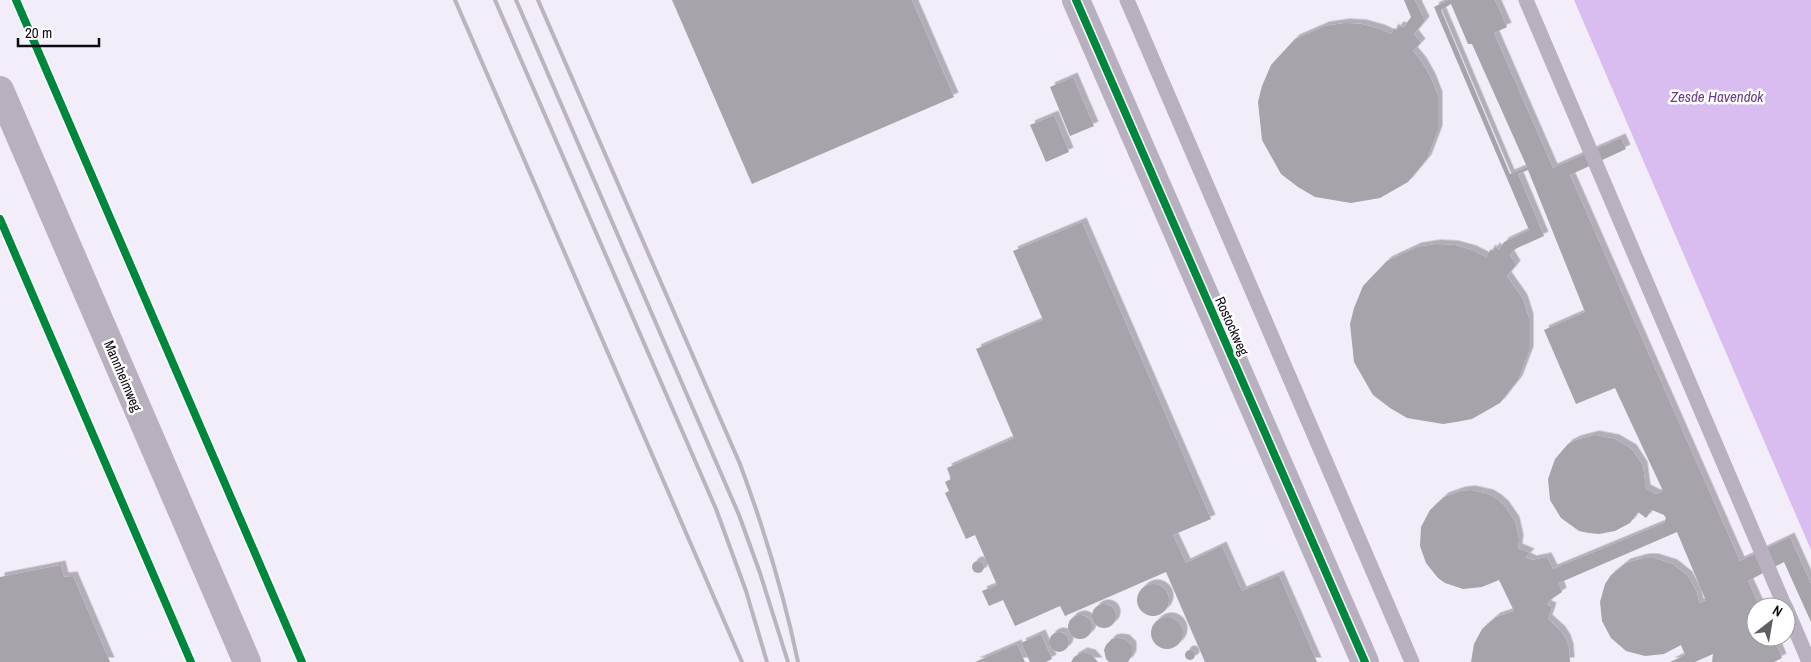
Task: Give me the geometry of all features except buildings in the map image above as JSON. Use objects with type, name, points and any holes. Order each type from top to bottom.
[{"type":"street","name":"Rostockweg","points":[[1076,0],[1365,662]]},
{"type":"street","name":"Mannheimweg","points":[[0,90],[247,662]]},
{"type":"lane","points":[[1127,0],[1412,662]]},
{"type":"lane","points":[[1526,0],[1781,597]]},
{"type":"lane","points":[[1796,631],[1809,662]]},
{"type":"shaded area","points":[[0,0],[1574,0],[1811,550],[1811,662],[0,662]]},
{"type":"water","name":"Zesde Havendok","points":[[1574,0],[1811,0],[1811,550]]},
{"type":"railway","points":[[455,0],[742,662]]},
{"type":"railway","points":[[495,0],[716,509],[746,591],[767,662]]},
{"type":"railway","points":[[516,0],[739,515],[760,573],[788,662]]},
{"type":"railway","points":[[538,0],[740,464],[773,562],[798,662]]},
{"type":"cycle path","points":[[16,0],[302,662]]},
{"type":"cycle path","points":[[1076,0],[1365,662]]},
{"type":"cycle path","points":[[0,219],[191,662]]}]
